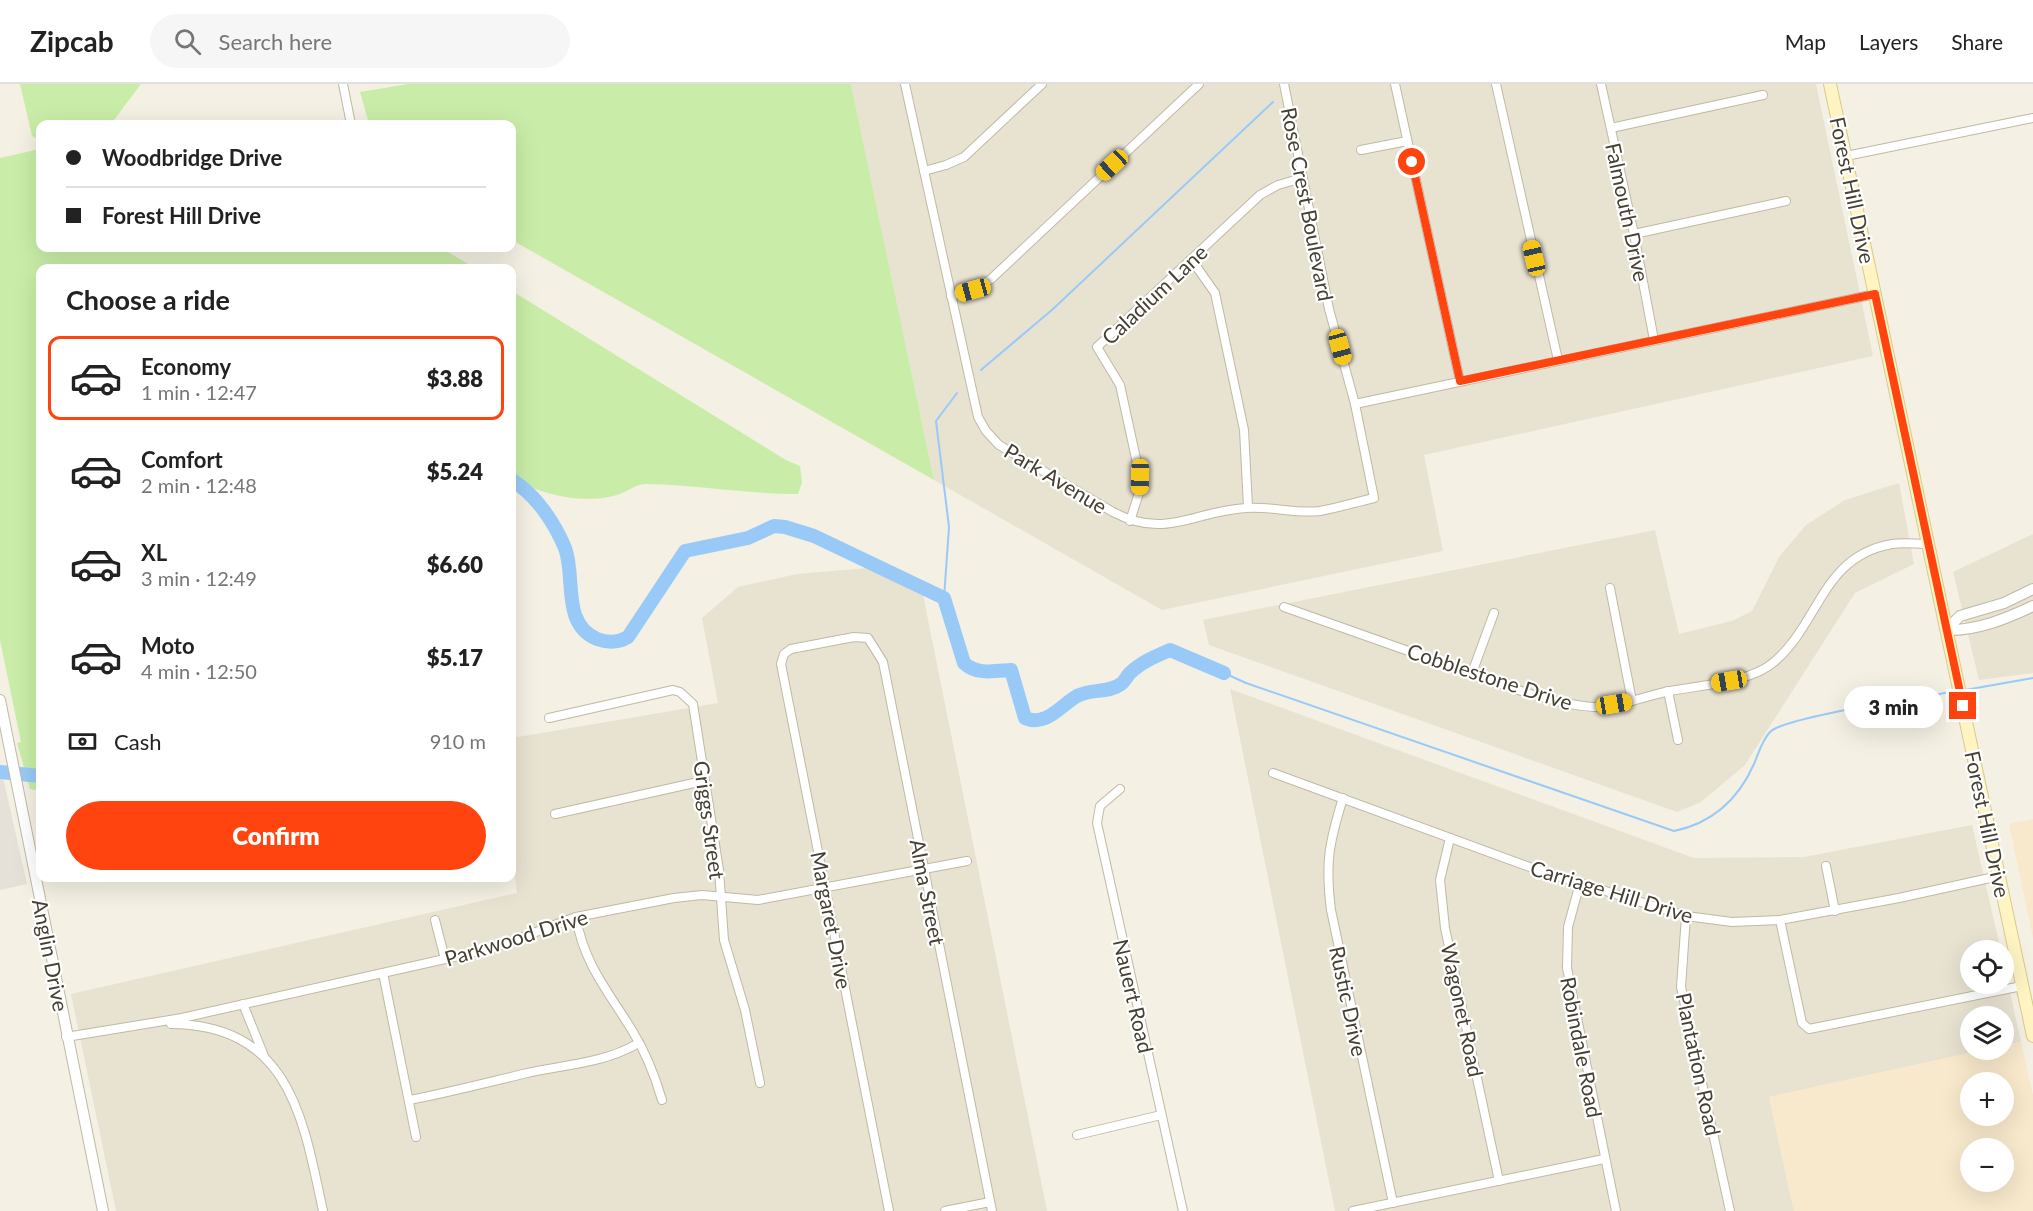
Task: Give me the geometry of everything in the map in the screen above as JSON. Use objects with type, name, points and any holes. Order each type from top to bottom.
[{"type":"main road","name":"Forest Hill Drive","points":[[1830,84],[2033,1036]]},
{"type":"street","points":[[343,84],[350,120]]},
{"type":"street","name":"Park Avenue","points":[[905,84],[978,417],[986,431],[999,445],[1130,521],[1150,525],[1166,525],[1248,507],[1318,511],[1374,498]]},
{"type":"street","points":[[924,171],[964,157],[1042,84]]},
{"type":"street","points":[[951,296],[973,290],[991,279],[1199,84]]},
{"type":"street","name":"Rose Crest Boulevard","points":[[1284,84],[1329,309],[1355,404],[1374,498]]},
{"type":"street","points":[[1395,84],[1460,381]]},
{"type":"street","points":[[1496,84],[1558,360]]},
{"type":"street","name":"Falmouth Drive","points":[[1601,84],[1634,234],[1654,340]]},
{"type":"street","points":[[1611,128],[1763,95]]},
{"type":"street","points":[[1846,156],[2033,118]]},
{"type":"street","points":[[1362,150],[1407,141]]},
{"type":"street","name":"Caladium Lane","points":[[1130,521],[1140,490],[1140,477],[1120,385],[1097,347],[1260,195],[1278,184],[1302,178]]},
{"type":"street","points":[[1634,234],[1786,201]]},
{"type":"street","points":[[1191,259],[1215,293],[1244,430],[1248,507]]},
{"type":"street","points":[[1355,404],[1875,294]]},
{"type":"street","name":"Cobblestone Drive","points":[[1284,606],[1472,674],[1559,702],[1597,707],[1632,701],[1668,691],[1729,681],[1772,665],[1794,641],[1834,576],[1852,559],[1873,549],[1893,544],[1928,544]]},
{"type":"street","points":[[1610,588],[1632,701]]},
{"type":"street","points":[[1946,630],[1960,616],[2004,603],[2033,589]]},
{"type":"street","points":[[1946,630],[1965,630],[2016,615],[2033,606]]},
{"type":"street","points":[[1472,674],[1494,613]]},
{"type":"street","name":"Alma Street","points":[[806,645],[864,637],[879,653],[991,1206]]},
{"type":"street","name":"Margaret Drive","points":[[806,645],[784,654],[782,664],[889,1211]]},
{"type":"street","name":"Griggs Street","points":[[549,718],[673,690],[680,692],[693,704],[719,870],[724,940],[745,1010],[760,1083]]},
{"type":"street","points":[[1668,691],[1678,740]]},
{"type":"street","name":"Anglin Drive","points":[[0,700],[36,877]]},
{"type":"street","name":"Carriage Hill Drive","points":[[1273,773],[1450,838],[1580,883],[1686,916],[1732,922],[1780,920],[1835,911],[1999,876]]},
{"type":"street","points":[[555,814],[704,781]]},
{"type":"street","name":"Nauert Road","points":[[1120,789],[1100,806],[1097,823],[1183,1211]]},
{"type":"street","name":"Rustic Drive","points":[[1343,798],[1332,835],[1326,872],[1331,910],[1393,1203]]},
{"type":"street","name":"Wagonet Road","points":[[1450,838],[1440,880],[1446,928],[1499,1181]]},
{"type":"street","name":"Parkwood Drive","points":[[66,1037],[243,1004],[445,959],[512,942],[576,917],[674,898],[720,896],[758,900],[967,861]]},
{"type":"street","points":[[1826,866],[1835,911]]},
{"type":"street","name":"Anglin Drive","points":[[37,882],[66,1037],[104,1211]]},
{"type":"street","name":"Robindale Road","points":[[1580,883],[1568,927],[1567,968],[1616,1211]]},
{"type":"street","name":"Plantation Road","points":[[1686,916],[1681,987],[1730,1211]]},
{"type":"street","points":[[576,917],[580,942],[586,958],[639,1043],[649,1062],[662,1100]]},
{"type":"street","points":[[435,920],[445,959]]},
{"type":"street","points":[[1780,920],[1802,1023],[1809,1029],[2022,986]]},
{"type":"street","points":[[384,973],[416,1137]]},
{"type":"street","points":[[243,1004],[265,1058]]},
{"type":"street","points":[[149,1023],[186,1024],[211,1028],[250,1046],[265,1058],[284,1082],[301,1117],[323,1211]]},
{"type":"street","points":[[409,1100],[523,1074],[576,1066],[620,1053],[639,1043]]},
{"type":"street","points":[[1077,1135],[1161,1115]]},
{"type":"street","points":[[1353,1211],[1604,1159]]},
{"type":"street","points":[[945,1211],[991,1206]]},
{"type":"shaded area","points":[[851,84],[1816,84],[1873,356],[1424,455],[1443,551],[1162,610],[934,480]]},
{"type":"shaded area","points":[[1899,483],[1914,564],[1855,593],[1745,765],[1701,802],[1677,812],[1209,645],[1203,620],[1655,530],[1679,634],[1732,621],[1752,611],[1779,557],[1806,525],[1845,500]]},
{"type":"shaded area","points":[[2033,534],[2033,673],[1979,680],[1953,572]]},
{"type":"shaded area","points":[[879,567],[923,595],[1047,1211],[116,1211],[71,994],[517,893],[516,737],[718,703],[702,618],[738,587],[797,574]]},
{"type":"shaded area","points":[[1230,689],[1694,858],[1804,857],[1972,825],[1998,940],[1960,940],[1960,994],[2010,994],[2013,1006],[1960,1006],[1960,1055],[1769,1097],[1794,1211],[1335,1211]]},
{"type":"shaded area","points":[[0,764],[27,884],[0,890]]},
{"type":"shaded area","points":[[2033,819],[2033,938],[2009,824]]},
{"type":"shaded area","points":[[2014,1011],[2021,1042],[2014,1043]]},
{"type":"shaded area","points":[[2021,1042],[2033,1095],[2033,1211],[1794,1211],[1769,1097],[1960,1055],[1960,1060],[2014,1060],[2014,1043]]},
{"type":"green space","points":[[20,84],[141,84],[114,120],[36,120],[36,138],[32,136]]},
{"type":"green space","points":[[408,84],[851,84],[934,480],[516,242],[516,120],[368,120],[360,92]]},
{"type":"green space","points":[[36,150],[36,252],[448,252],[468,264],[36,264],[36,790],[30,789],[17,743],[21,742],[0,640],[0,158]]},
{"type":"green space","points":[[516,293],[786,460],[800,466],[802,482],[798,494],[647,484],[613,496],[588,499],[547,493],[516,480]]},
{"type":"waterway","points":[[981,370],[1053,309],[1273,102]]},
{"type":"waterway","points":[[944,598],[949,527],[936,421],[957,393]]},
{"type":"waterway","points":[[516,483],[529,493],[543,510],[565,548],[574,611],[578,623],[597,639],[609,642],[628,637],[685,551],[748,538],[774,526],[814,536],[944,598],[964,663],[980,671],[1011,670],[1025,718],[1033,720],[1046,718],[1077,696],[1116,687],[1139,666],[1170,650],[1224,673]]},
{"type":"waterway","points":[[1224,673],[1246,683],[1674,831],[1701,822],[1723,808],[1748,777],[1767,735],[1781,726],[1828,714],[1956,691]]},
{"type":"waterway","points":[[1965,690],[2033,678]]},
{"type":"waterway","points":[[0,772],[36,776]]},
{"type":"route","points":[[1412,162],[1460,381],[1875,294],[1963,706]]}]
